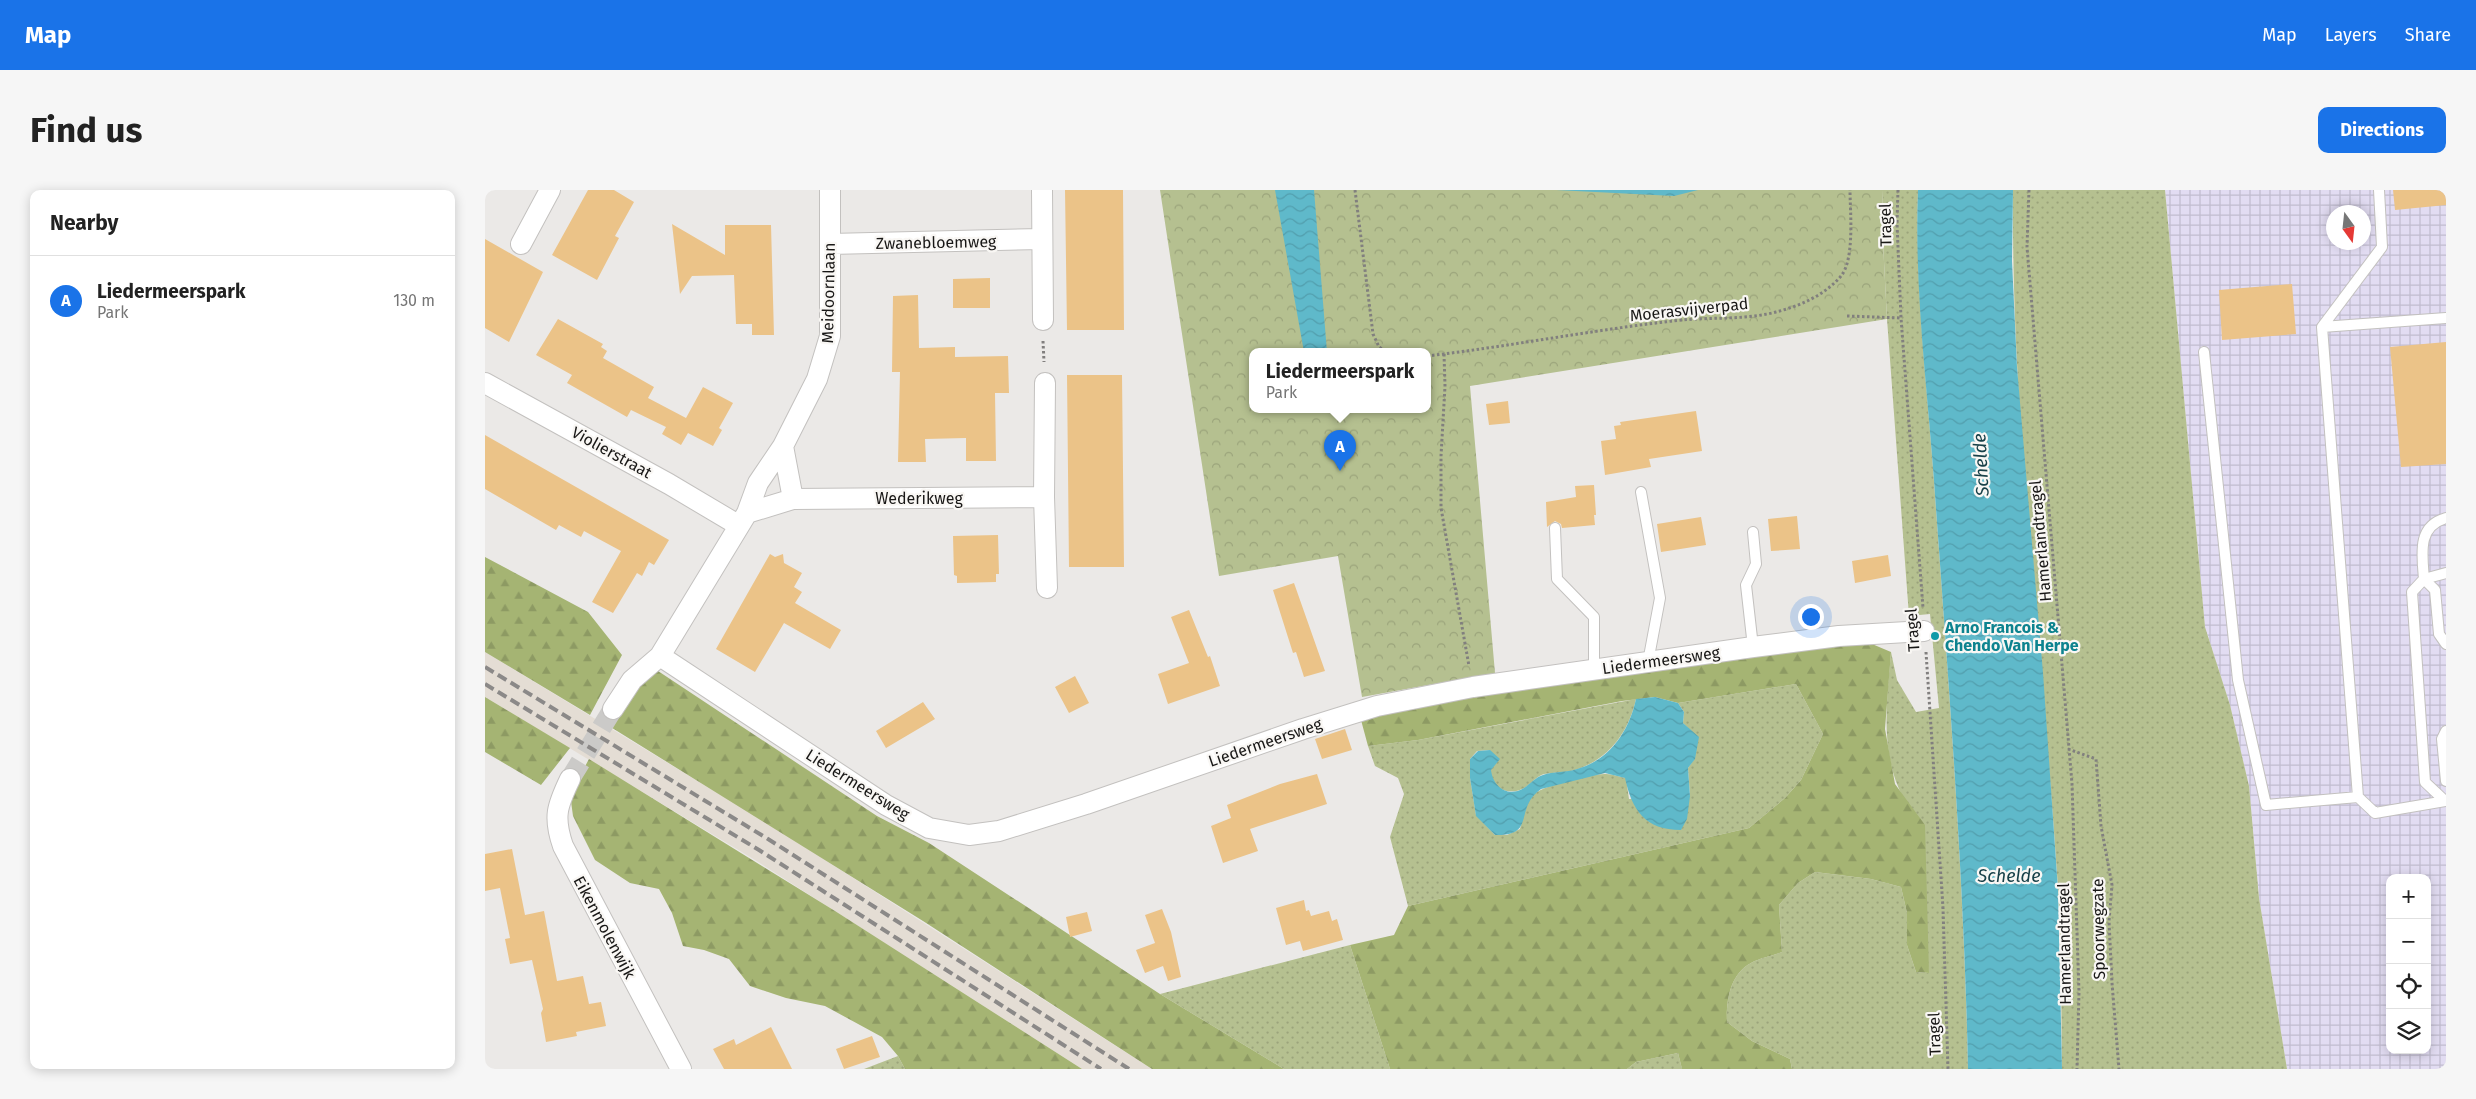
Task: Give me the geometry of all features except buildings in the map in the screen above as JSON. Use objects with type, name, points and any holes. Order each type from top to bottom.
[{"type":"street","points":[[521,244],[550,190]]},
{"type":"street","name":"Meidoornlaan","points":[[661,656],[742,519],[757,483],[783,446],[817,380],[826,356],[830,336],[830,190]]},
{"type":"street","points":[[1042,190],[1043,320]]},
{"type":"street","name":"Zwanebloemweg","points":[[830,244],[1042,239]]},
{"type":"street","name":"Violierstraat","points":[[485,383],[669,484],[742,519]]},
{"type":"street","points":[[1045,383],[1047,588]]},
{"type":"street","points":[[742,519],[793,499],[783,446]]},
{"type":"street","name":"Wederikweg","points":[[793,499],[1045,497]]},
{"type":"street","name":"Liedermeersweg","points":[[661,656],[886,804],[929,828],[969,836],[999,831],[1086,804],[1303,729],[1377,706],[1473,686],[1753,647],[1839,636],[1924,631]]},
{"type":"street","points":[[613,709],[633,680],[661,656]]},
{"type":"street","name":"Eikenmolenwijk","points":[[570,779],[559,803],[557,817],[557,830],[563,846],[681,1069]]},
{"type":"lane","points":[[2379,190],[2382,247],[2322,327],[2357,797],[2375,813],[2446,801]]},
{"type":"lane","points":[[2322,327],[2446,318]]},
{"type":"lane","points":[[2204,352],[2238,680],[2266,805],[2357,797]]},
{"type":"lane","points":[[1641,492],[1661,598],[1648,662]]},
{"type":"lane","points":[[2446,518],[2437,520],[2427,529],[2422,541],[2424,579],[2435,590],[2439,634],[2446,644]]},
{"type":"lane","points":[[1555,528],[1557,579],[1594,616],[1594,670]]},
{"type":"lane","points":[[1753,532],[1755,564],[1746,586],[1753,647]]},
{"type":"lane","points":[[2446,573],[2424,579],[2413,592],[2425,782],[2446,801]]},
{"type":"lane","points":[[2446,732],[2442,738],[2446,781]]},
{"type":"path","points":[[1355,190],[1373,334],[1380,348]]},
{"type":"path","name":"Moerasvijverpad","points":[[1431,356],[1683,320],[1735,318],[1776,312],[1803,303],[1827,290],[1843,274],[1849,251],[1850,190]]},
{"type":"path","name":"Tragel","points":[[1898,190],[1897,223],[1901,318],[1943,908],[1947,1069]]},
{"type":"path","name":"Hamerlandtragel","points":[[2029,190],[2027,247],[2075,853],[2075,920],[2079,992],[2077,1069]]},
{"type":"path","points":[[1847,316],[1901,318]]},
{"type":"path","points":[[1043,320],[1045,383]]},
{"type":"path","points":[[1444,354],[1445,386],[1441,456],[1441,508],[1473,686]]},
{"type":"path","name":"Spoorwegzate","points":[[2068,749],[2096,759],[2101,826],[2112,885],[2109,921],[2111,974],[2119,1069]]},
{"type":"shaded area","points":[[2165,190],[2446,190],[2446,1069],[2287,1069],[2259,898],[2249,786],[2230,705],[2205,627]]},
{"type":"shaded area","points":[[485,652],[775,828],[1152,1069],[1082,1069],[755,860],[485,697]]},
{"type":"green space","points":[[1160,190],[1883,190],[1882,223],[1887,319],[1470,386],[1495,673],[1362,697],[1338,556],[1219,576]]},
{"type":"green space","points":[[1883,190],[1918,190],[1920,299],[1955,775],[1968,1069],[1792,1069],[1790,1059],[1752,1041],[1727,1022],[1727,1014],[1731,989],[1738,974],[1751,963],[1782,952],[1779,905],[1798,883],[1815,872],[1871,879],[1901,887],[1907,913],[1907,945],[1916,972],[1929,973],[1904,799],[1896,782],[1888,746],[1887,708],[1891,652],[1897,680],[1916,712],[1939,708],[1930,614],[1909,616],[1887,319],[1882,223]]},
{"type":"green space","points":[[2013,190],[2165,190],[2205,627],[2230,705],[2249,786],[2259,898],[2287,1069],[2062,1069],[2059,911],[2052,801],[2022,452],[2017,365]]},
{"type":"green space","points":[[485,557],[588,612],[622,655],[590,715],[485,652]]},
{"type":"green space","points":[[1872,644],[1891,652],[1885,729],[1895,784],[1925,825],[1929,973],[1916,972],[1907,945],[1907,913],[1901,887],[1871,879],[1815,872],[1798,883],[1779,905],[1782,952],[1755,961],[1744,968],[1734,981],[1727,1005],[1727,1022],[1752,1041],[1790,1059],[1792,1069],[1682,1069],[1678,1053],[1636,1062],[1627,1069],[1390,1069],[1350,945],[1394,935],[1408,906],[1749,828],[1785,798],[1801,780],[1823,734],[1796,684],[1678,703],[1655,697],[1622,701],[1418,740],[1368,746],[1361,720],[1466,695],[1836,646]]},
{"type":"green space","points":[[655,669],[877,816],[929,843],[1160,994],[1284,1069],[1152,1069],[923,921],[609,726],[637,684]]},
{"type":"green space","points":[[1796,684],[1823,734],[1801,780],[1785,798],[1749,828],[1408,906],[1390,837],[1404,794],[1398,778],[1375,766],[1368,746],[1418,740],[1636,699],[1633,711],[1623,732],[1600,758],[1574,770],[1541,775],[1525,788],[1510,791],[1497,787],[1491,777],[1490,750],[1477,751],[1470,759],[1470,778],[1476,815],[1495,835],[1507,835],[1520,829],[1528,804],[1532,796],[1537,792],[1555,784],[1579,778],[1611,774],[1626,778],[1629,799],[1690,796],[1688,768],[1695,758],[1689,729],[1683,723],[1684,712],[1678,703]]},
{"type":"green space","points":[[485,697],[570,748],[541,785],[485,752]]},
{"type":"green space","points":[[589,759],[835,911],[1082,1069],[905,1069],[898,1056],[882,1037],[825,1006],[786,998],[750,986],[729,959],[704,950],[683,946],[672,913],[659,889],[630,883],[595,860],[573,816],[570,794]]},
{"type":"green space","points":[[1350,945],[1390,1069],[1284,1069],[1160,994]]},
{"type":"green space","points":[[1678,1053],[1682,1069],[1627,1069],[1636,1062]]},
{"type":"green space","points":[[898,1056],[905,1069],[864,1069]]},
{"type":"water","points":[[1275,190],[1314,190],[1327,348],[1303,348]]},
{"type":"water","points":[[1556,190],[1698,190],[1674,196]]},
{"type":"water","name":"Schelde","points":[[1918,190],[2013,190],[2012,261],[2017,367],[2043,673],[2058,890],[2062,1069],[1968,1069],[1955,775],[1919,299]]},
{"type":"water","points":[[1655,697],[1678,703],[1684,712],[1683,723],[1699,737],[1695,759],[1688,768],[1690,796],[1687,819],[1681,830],[1669,829],[1649,822],[1636,809],[1625,778],[1605,773],[1541,789],[1528,805],[1521,826],[1516,831],[1508,834],[1495,835],[1476,816],[1470,778],[1470,759],[1478,751],[1490,750],[1500,759],[1491,770],[1498,786],[1507,791],[1518,791],[1540,776],[1573,770],[1589,765],[1599,759],[1616,743],[1623,733],[1636,699]]},
{"type":"tunnel","points":[[570,779],[613,709]]},
{"type":"railway","points":[[485,667],[768,839],[1129,1069]]},
{"type":"railway","points":[[485,684],[759,850],[1101,1069]]},
{"type":"place","name":"Liedermeerspark","points":[[1340,471]]},
{"type":"place","name":"Arno Francois & Chendo Van Herpe","points":[[1935,636]]}]
